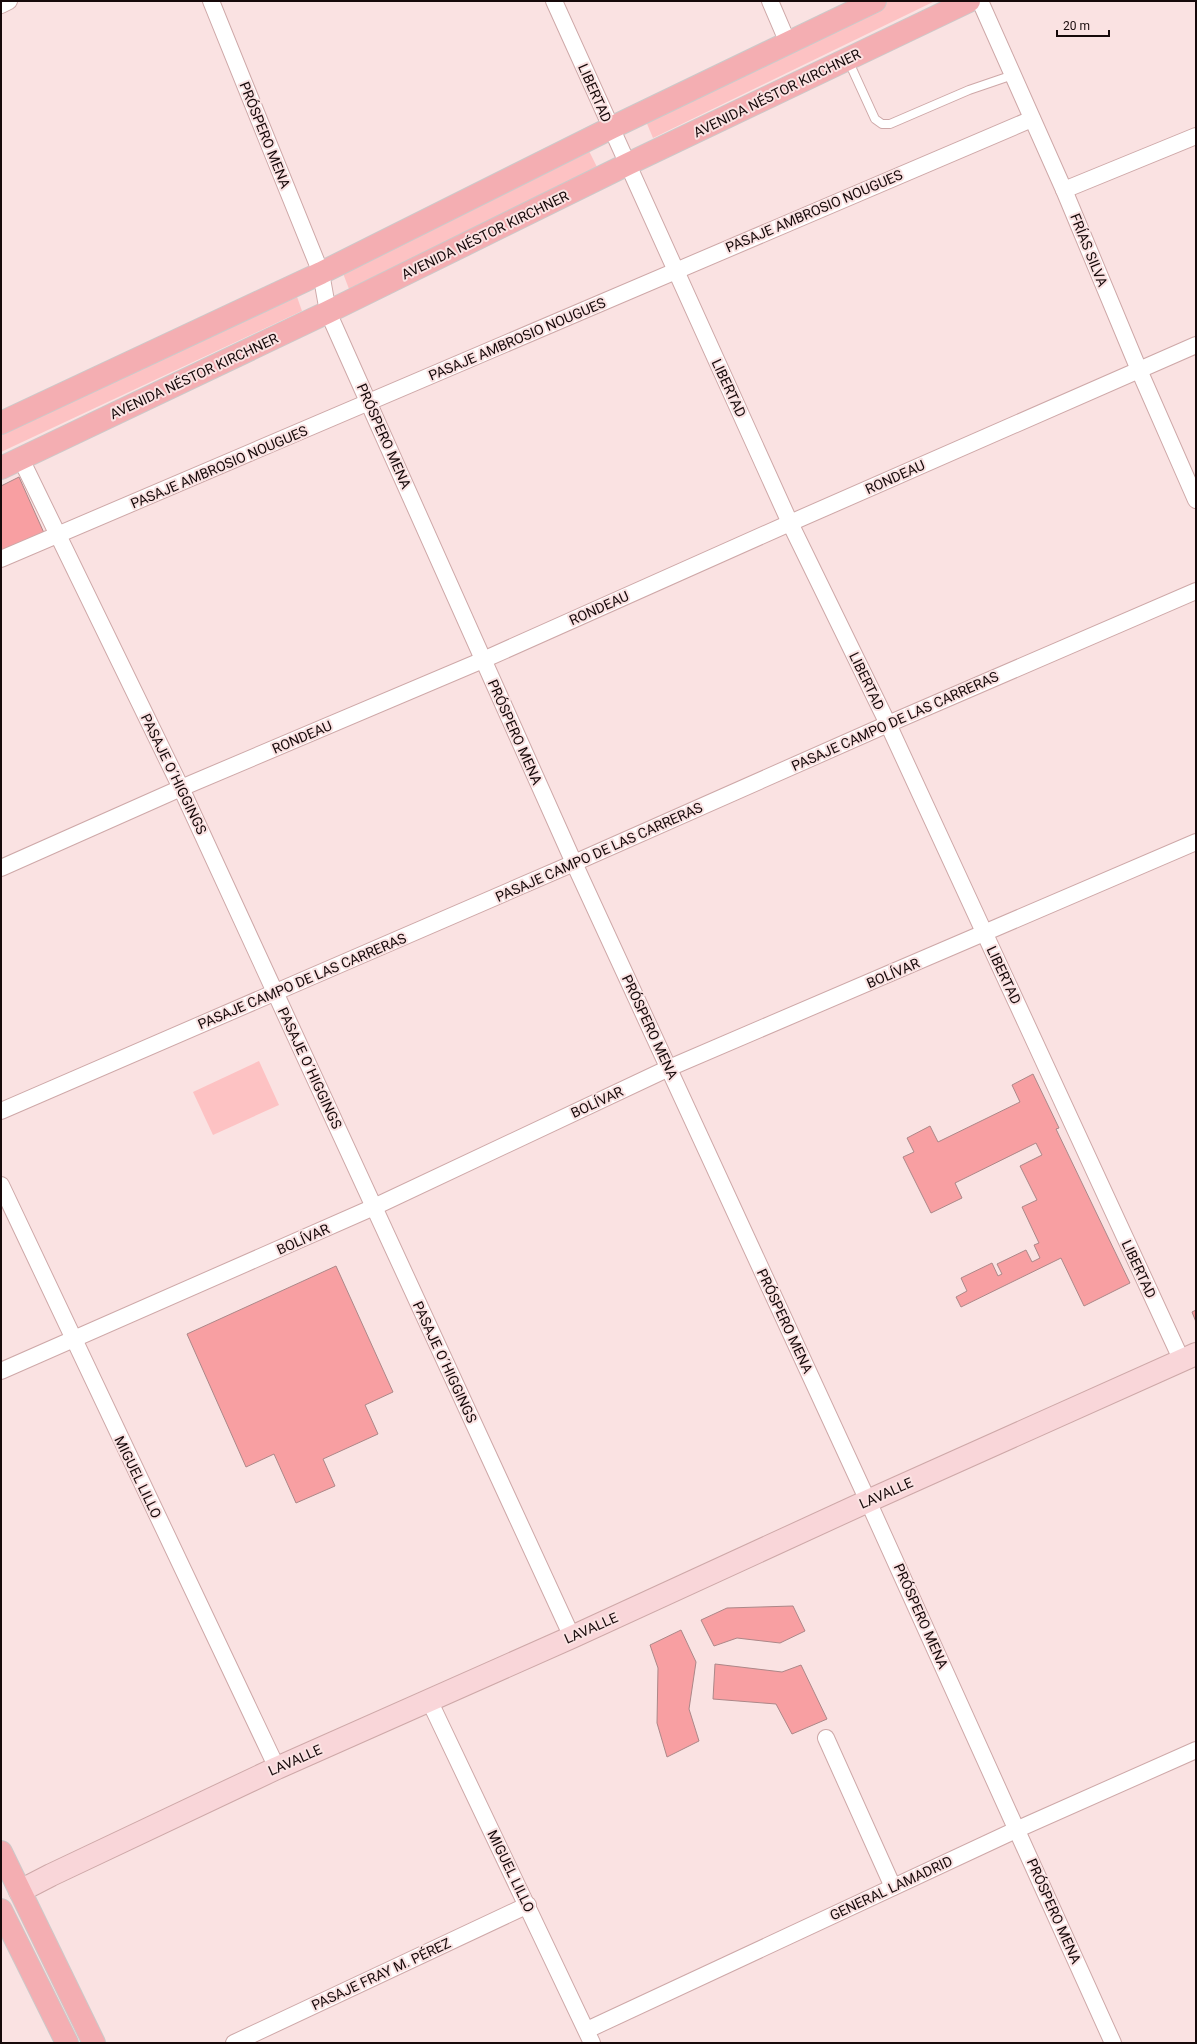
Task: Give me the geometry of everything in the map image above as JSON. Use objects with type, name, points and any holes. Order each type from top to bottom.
[{"type":"main road","points":[[2,418],[321,273],[611,128],[875,1]]},
{"type":"main road","name":"AVENIDA NÉSTOR KIRCHNER","points":[[1,468],[328,312],[628,164],[970,1]]},
{"type":"main road","points":[[1,1852],[94,2043]]},
{"type":"main road","points":[[4,1916],[67,2043]]},
{"type":"street","points":[[1,5],[9,1]]},
{"type":"street","name":"PRÓSPERO MENA","points":[[212,1],[321,273],[328,312],[574,863],[1018,1829],[1113,2043]]},
{"type":"street","name":"LIBERTAD","points":[[554,1],[790,523],[888,724],[985,933],[1189,1358]]},
{"type":"street","points":[[770,1],[788,42]]},
{"type":"street","name":"FRÍAS SILVA","points":[[980,1],[1064,190],[1139,370],[1196,500]]},
{"type":"street","name":"PASAJE AMBROSIO NOUGUES","points":[[1,559],[675,270],[1032,119]]},
{"type":"street","points":[[1064,190],[1196,136]]},
{"type":"street","name":"RONDEAU","points":[[1,868],[181,788],[483,660],[790,523],[1196,345]]},
{"type":"street","name":"PASAJE O´HIGGINGS","points":[[20,459],[181,788],[572,1637]]},
{"type":"street","name":"PASAJE CAMPO DE LAS CARRERAS","points":[[1,1111],[574,863],[888,724],[1196,591]]},
{"type":"street","name":"BOLÍVAR","points":[[1,1371],[374,1207],[669,1068],[1196,842]]},
{"type":"street","name":"MIGUEL LILLO","points":[[1,1185],[73,1340],[277,1768]]},
{"type":"street","name":"LAVALLE","points":[[20,1891],[277,1768],[572,1637],[868,1501],[1189,1358]]},
{"type":"street","name":"MIGUEL LILLO","points":[[429,1700],[590,2036]]},
{"type":"street","points":[[826,1738],[893,1887]]},
{"type":"street","name":"GENERAL LAMADRID","points":[[590,2036],[893,1887],[1018,1829],[1196,1750]]},
{"type":"street","points":[[4,1916],[12,1906],[20,1891]]},
{"type":"street","name":"PASAJE FRAY M. PÉREZ","points":[[234,2043],[528,1905]]},
{"type":"lane","points":[[847,59],[875,119],[882,124],[890,124],[969,90],[1013,76]]},
{"type":"shaded area","points":[[886,1],[935,1],[653,138],[645,119]]},
{"type":"shaded area","points":[[588,149],[598,169],[349,289],[341,268]]},
{"type":"shaded area","points":[[296,294],[302,311],[1,452],[1,431]]},
{"type":"shaded area","points":[[259,1061],[279,1105],[213,1135],[193,1092]]},
{"type":"building","points":[[19,477],[44,533],[1,552],[1,486]]},
{"type":"building","points":[[1033,1074],[1059,1128],[1056,1129],[1130,1283],[1084,1306],[1061,1258],[961,1307],[956,1297],[967,1291],[961,1278],[992,1263],[998,1276],[1002,1274],[997,1264],[1026,1250],[1032,1262],[1040,1258],[1034,1245],[1039,1243],[1022,1207],[1037,1200],[1020,1166],[1042,1155],[1036,1143],[955,1183],[962,1198],[931,1213],[903,1157],[914,1152],[907,1138],[930,1126],[938,1142],[1020,1102],[1012,1085]]},
{"type":"building","points":[[336,1266],[393,1392],[365,1405],[378,1434],[323,1459],[335,1486],[296,1503],[274,1454],[246,1467],[187,1334]]},
{"type":"building","points":[[1196,1310],[1196,1322],[1192,1312]]},
{"type":"building","points":[[793,1606],[805,1631],[780,1643],[737,1638],[714,1646],[701,1620],[727,1608]]},
{"type":"building","points":[[681,1630],[696,1662],[689,1709],[699,1741],[667,1757],[657,1723],[658,1668],[650,1645]]},
{"type":"building","points":[[715,1664],[782,1672],[801,1665],[827,1719],[792,1734],[776,1704],[713,1699]]}]
